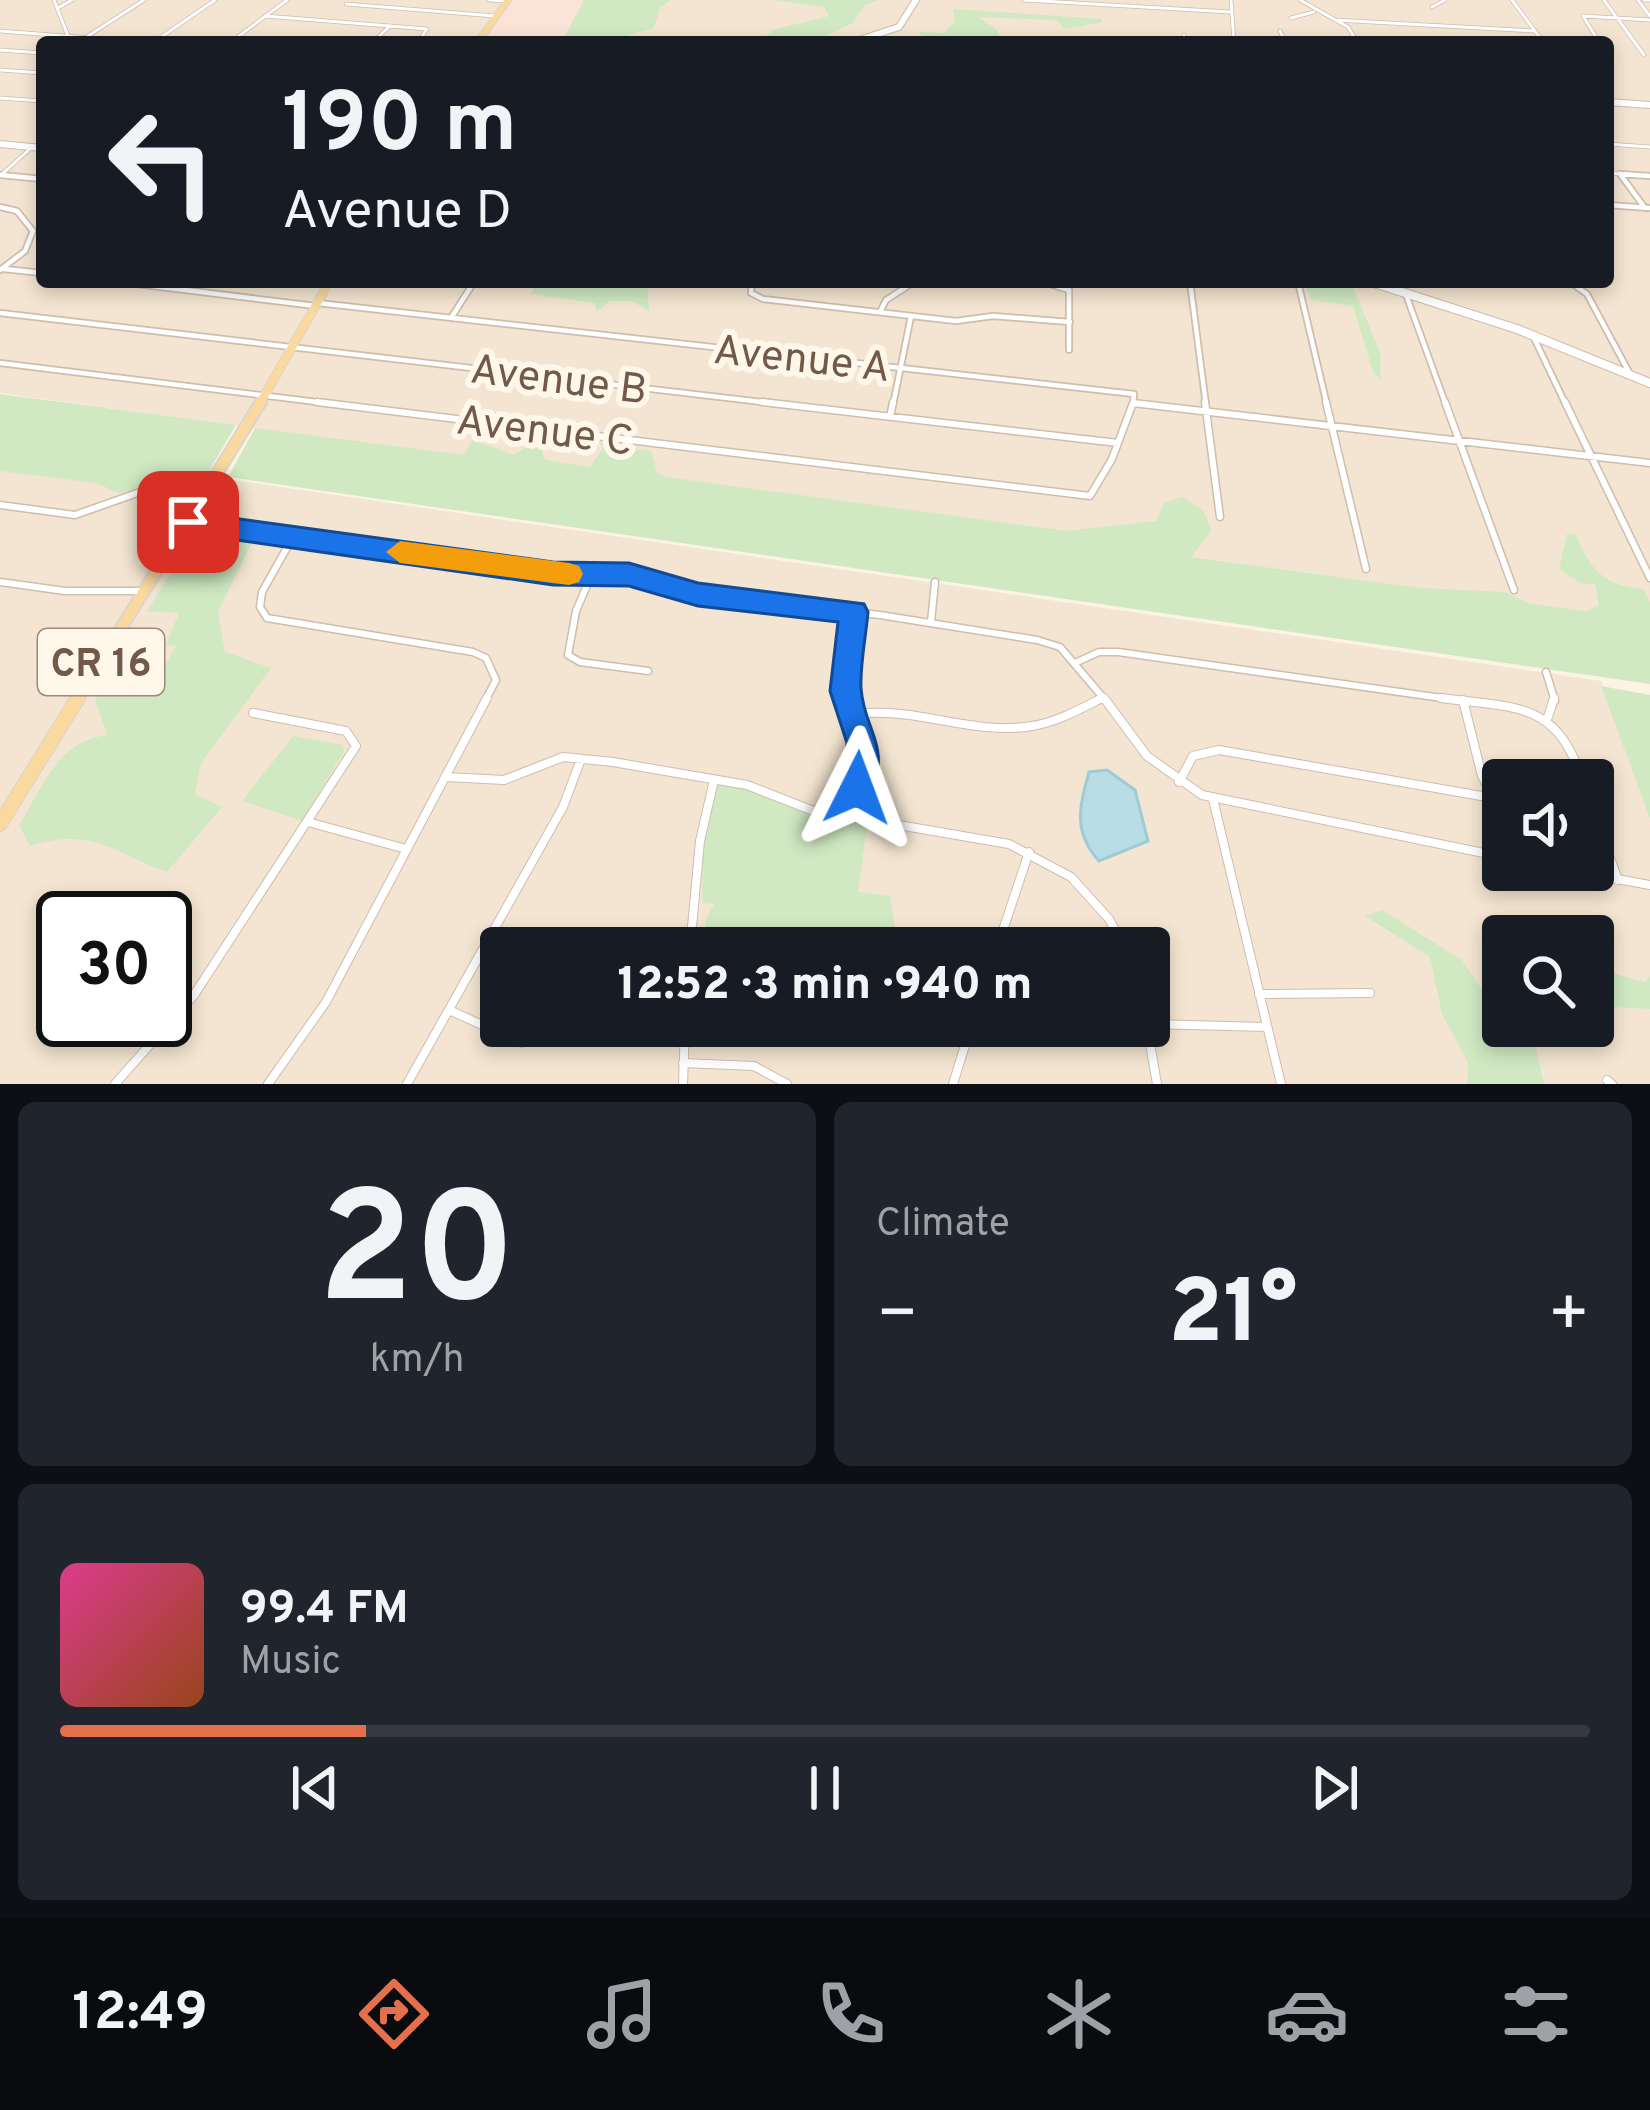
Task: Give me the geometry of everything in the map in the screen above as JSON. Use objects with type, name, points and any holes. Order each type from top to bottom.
[{"type":"main road","points":[[483,36],[507,1]]},
{"type":"main road","name":"CR 16","points":[[0,824],[188,522],[326,288]]},
{"type":"street","points":[[1,32],[68,36],[54,0]]},
{"type":"street","points":[[58,8],[72,0]]},
{"type":"street","points":[[88,36],[144,0]]},
{"type":"street","points":[[163,36],[215,0]]},
{"type":"street","points":[[239,36],[287,0]]},
{"type":"street","points":[[489,0],[507,1]]},
{"type":"street","points":[[870,36],[903,24],[916,0]]},
{"type":"street","points":[[1024,0],[1230,12]]},
{"type":"street","points":[[1231,0],[1233,36]]},
{"type":"street","points":[[1300,0],[1354,36]]},
{"type":"street","points":[[1432,7],[1443,5],[1444,0]]},
{"type":"street","points":[[1512,0],[1539,36]]},
{"type":"street","points":[[1604,0],[1644,55]]},
{"type":"street","points":[[1595,36],[1583,16],[1650,18],[1644,0]]},
{"type":"street","points":[[349,2],[499,16]]},
{"type":"street","points":[[1291,18],[1314,12]]},
{"type":"street","points":[[265,16],[427,29],[422,36]]},
{"type":"street","points":[[1335,20],[1535,31]]},
{"type":"street","points":[[379,36],[390,26]]},
{"type":"street","points":[[1280,31],[1283,36]]},
{"type":"street","points":[[1343,33],[1353,33]]},
{"type":"street","points":[[0,50],[36,53]]},
{"type":"street","points":[[0,70],[36,73]]},
{"type":"street","points":[[0,98],[36,101]]},
{"type":"street","points":[[1614,102],[1650,105]]},
{"type":"street","points":[[0,144],[36,147]]},
{"type":"street","points":[[1614,144],[1650,147]]},
{"type":"street","points":[[0,176],[36,148]]},
{"type":"street","points":[[1614,173],[1650,176]]},
{"type":"street","points":[[1618,173],[1648,208]]},
{"type":"street","points":[[0,176],[36,179]]},
{"type":"street","points":[[1614,205],[1648,208]]},
{"type":"street","points":[[0,207],[23,218],[33,238],[1,269]]},
{"type":"street","points":[[23,218],[36,213]]},
{"type":"street","points":[[1,269],[36,272]]},
{"type":"street","name":"Avenue A","points":[[174,288],[1134,394],[1132,403]]},
{"type":"street","points":[[451,318],[470,288]]},
{"type":"street","points":[[751,288],[759,299],[963,322],[993,316],[1070,322]]},
{"type":"street","points":[[880,312],[886,300],[905,288]]},
{"type":"street","points":[[1065,288],[1069,293],[1069,350]]},
{"type":"street","points":[[1191,288],[1220,517]]},
{"type":"street","points":[[1299,288],[1366,569]]},
{"type":"street","points":[[1404,288],[1650,383]]},
{"type":"street","points":[[1404,288],[1514,590]]},
{"type":"street","points":[[1578,288],[1587,294],[1630,374]]},
{"type":"street","name":"Avenue B","points":[[0,313],[1118,443]]},
{"type":"street","points":[[890,417],[910,316]]},
{"type":"street","points":[[1533,335],[1650,578]]},
{"type":"street","name":"Avenue C","points":[[0,363],[1090,496],[1118,443]]},
{"type":"street","points":[[1118,443],[1132,403],[1650,463]]},
{"type":"street","points":[[0,505],[98,515],[143,491],[202,498]]},
{"type":"street","points":[[188,522],[553,574],[629,574],[698,594],[1037,640],[1060,647],[1077,662],[1147,756],[1179,782],[1213,800],[1482,853]]},
{"type":"street","points":[[268,1084],[306,1036],[491,693],[494,667],[486,658],[461,650],[267,618],[260,607],[262,592],[293,537]]},
{"type":"street","points":[[592,574],[576,611],[568,655],[580,662],[648,671]]},
{"type":"street","points":[[0,582],[65,591],[145,591]]},
{"type":"street","points":[[931,622],[935,582]]},
{"type":"street","points":[[853,816],[863,743],[845,691],[854,612]]},
{"type":"street","points":[[1077,662],[1099,652],[1118,652],[1463,700],[1548,717],[1567,738],[1574,759]]},
{"type":"street","points":[[1546,672],[1556,701],[1548,717]]},
{"type":"street","points":[[855,714],[889,710],[1017,728],[1045,724],[1102,698]]},
{"type":"street","points":[[1179,782],[1193,756],[1219,750],[1487,797],[1491,793],[1463,700]]},
{"type":"street","points":[[115,1084],[194,995],[356,740],[346,731],[253,713]]},
{"type":"street","points":[[446,777],[489,782],[563,757],[747,784],[780,802],[811,810],[1029,852],[1071,877],[1111,927]]},
{"type":"street","points":[[407,1084],[563,807],[581,759]]},
{"type":"street","points":[[692,927],[700,841],[714,780]]},
{"type":"street","points":[[1213,800],[1281,1084]]},
{"type":"street","points":[[308,822],[406,849]]},
{"type":"street","points":[[1004,927],[1029,852]]},
{"type":"street","points":[[1614,869],[1618,880]]},
{"type":"street","points":[[1614,879],[1650,885]]},
{"type":"street","points":[[1259,994],[1370,993]]},
{"type":"street","points":[[449,1010],[480,1024]]},
{"type":"street","points":[[1170,1025],[1268,1027]]},
{"type":"street","points":[[683,1084],[684,1047]]},
{"type":"street","points":[[953,1084],[964,1047]]},
{"type":"street","points":[[1151,1047],[1157,1084]]},
{"type":"street","points":[[683,1064],[761,1067],[782,1076],[787,1084]]},
{"type":"shaded area","points":[[0,0],[1650,0],[1650,620],[0,393]]},
{"type":"shaded area","points":[[512,0],[584,0],[565,36],[487,36]]},
{"type":"shaded area","points":[[0,467],[193,492],[206,476],[1601,681],[1650,802],[1650,1084],[0,1084]]},
{"type":"green space","points":[[584,0],[671,0],[660,8],[654,28],[630,36],[565,36]]},
{"type":"green space","points":[[772,0],[879,0],[865,5],[853,23],[824,36],[765,36],[775,29],[829,16],[824,7]]},
{"type":"green space","points":[[953,9],[1102,19],[1065,29],[1057,20],[978,17],[1000,36],[923,36],[918,32],[944,33],[955,21]]},
{"type":"green space","points":[[534,288],[647,288],[649,311],[632,301],[610,301],[597,312],[594,303],[531,294]]},
{"type":"green space","points":[[1307,288],[1353,288],[1381,355],[1380,379],[1373,372],[1353,306],[1311,300]]},
{"type":"green space","points":[[0,394],[236,425],[206,476],[190,474],[187,489],[154,485],[119,493],[96,483],[0,471]]},
{"type":"green space","points":[[255,428],[464,455],[472,440],[514,455],[538,439],[545,460],[590,467],[603,448],[601,442],[651,451],[657,472],[666,477],[1067,531],[1156,521],[1164,503],[1182,497],[1203,510],[1211,531],[1191,557],[1420,588],[1505,592],[1528,603],[1586,611],[1599,606],[1595,584],[1582,584],[1559,569],[1567,534],[1576,535],[1600,574],[1643,589],[1650,602],[1650,684],[228,477]]},
{"type":"green space","points":[[203,530],[253,540],[218,612],[225,652],[271,668],[201,763],[195,794],[222,807],[167,872],[86,840],[30,846],[19,825],[54,767],[76,746],[107,735],[95,700],[110,671],[128,652],[158,671],[155,681],[176,646],[166,645],[179,613],[147,611],[194,536]]},
{"type":"green space","points":[[1601,686],[1650,695],[1650,818]]},
{"type":"green space","points":[[293,736],[343,745],[344,751],[303,821],[242,801]]},
{"type":"green space","points":[[716,783],[747,785],[781,802],[868,820],[858,892],[890,896],[895,927],[706,927],[714,904],[702,903],[703,843]]},
{"type":"green space","points":[[1382,910],[1462,960],[1482,990],[1482,1047],[1536,1047],[1544,1084],[1467,1084],[1468,1062],[1442,1014],[1430,957],[1365,916]]},
{"type":"green space","points":[[1614,974],[1645,982],[1650,976],[1650,1009],[1614,1007]]},
{"type":"water","points":[[1107,770],[1135,790],[1148,841],[1099,861],[1085,840],[1081,808],[1089,772]]},
{"type":"slow traffic","points":[[400,552],[569,574]]},
{"type":"route","points":[[188,522],[553,574],[629,574],[698,594],[854,612],[845,691],[863,743],[857,788]]}]
